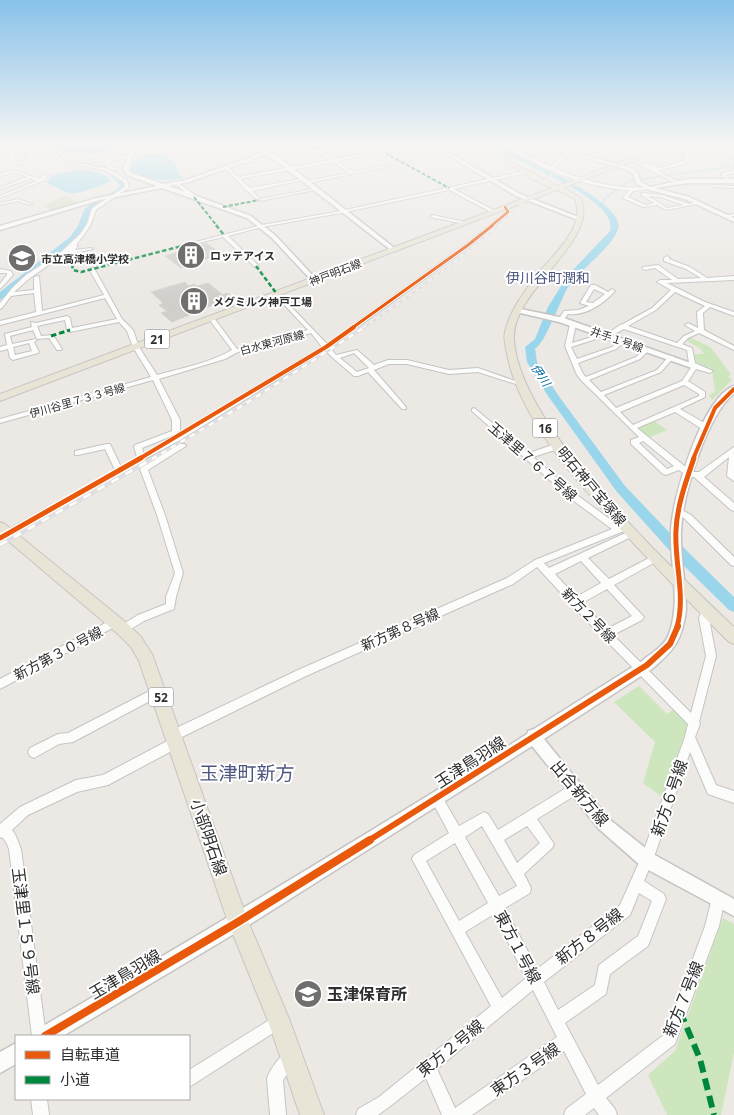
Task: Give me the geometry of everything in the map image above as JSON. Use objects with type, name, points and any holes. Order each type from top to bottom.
[{"type":"main road","name":"神戸明石線","points":[[0,398],[532,197]]},
{"type":"main road","points":[[576,197],[580,201],[580,218]]},
{"type":"main road","name":"明石神戸宝塚線","points":[[580,218],[562,250],[542,273],[510,329],[511,357],[521,384],[539,419],[558,446],[625,530],[656,558],[734,637]]},
{"type":"main road","name":"小部明石線","points":[[3,533],[119,625],[136,642],[146,659],[176,738],[238,922],[279,1021],[312,1115]]},
{"type":"street","points":[[0,228],[110,197]]},
{"type":"street","points":[[0,307],[17,285],[77,243],[90,225],[94,209],[112,197]]},
{"type":"street","points":[[194,197],[249,217],[262,226],[314,280]]},
{"type":"street","points":[[256,197],[259,200],[275,197]]},
{"type":"street","points":[[328,197],[394,250]]},
{"type":"street","points":[[182,246],[262,226],[406,197]]},
{"type":"street","points":[[466,197],[493,212]]},
{"type":"street","points":[[521,197],[580,218]]},
{"type":"street","points":[[625,197],[650,210]]},
{"type":"street","points":[[647,197],[666,209],[700,203]]},
{"type":"street","points":[[665,197],[689,205]]},
{"type":"street","points":[[679,197],[700,203],[734,220]]},
{"type":"street","points":[[0,204],[18,200],[30,204]]},
{"type":"street","points":[[645,206],[657,204]]},
{"type":"street","points":[[3,533],[142,459],[178,434],[326,347],[392,302],[470,244],[508,212],[505,207]]},
{"type":"street","points":[[726,217],[734,215]]},
{"type":"street","points":[[432,216],[465,223]]},
{"type":"street","points":[[224,235],[256,266]]},
{"type":"street","points":[[72,259],[92,250],[90,242]]},
{"type":"street","points":[[72,259],[80,243],[77,243]]},
{"type":"street","points":[[57,262],[99,256]]},
{"type":"street","points":[[667,258],[666,260],[688,268],[704,279]]},
{"type":"street","points":[[645,268],[656,266],[677,281]]},
{"type":"street","points":[[92,269],[120,320],[130,330],[136,347],[176,420],[178,434]]},
{"type":"street","points":[[0,271],[9,272],[10,275],[0,286]]},
{"type":"street","points":[[37,276],[39,313]]},
{"type":"street","points":[[734,278],[660,282],[674,290],[734,314]]},
{"type":"street","points":[[593,305],[583,303],[593,286],[610,293]]},
{"type":"street","points":[[10,294],[37,290]]},
{"type":"street","points":[[568,346],[594,338],[622,326],[654,309],[674,290]]},
{"type":"street","points":[[561,320],[566,312],[574,314],[584,312],[610,293]]},
{"type":"street","name":"白水東河原線","points":[[154,378],[223,358],[236,351],[312,331],[277,294]]},
{"type":"street","points":[[0,323],[108,296]]},
{"type":"street","points":[[701,330],[700,312],[709,305]]},
{"type":"street","name":"井手１号線","points":[[521,310],[561,320],[710,370]]},
{"type":"street","points":[[28,317],[35,326],[39,338]]},
{"type":"street","points":[[31,341],[36,352],[13,358],[7,335],[67,318],[70,330],[120,320]]},
{"type":"street","points":[[81,318],[84,327]]},
{"type":"street","points":[[212,319],[236,351]]},
{"type":"street","points":[[573,324],[568,346],[584,380],[632,428],[734,508]]},
{"type":"street","points":[[688,325],[734,348]]},
{"type":"street","points":[[615,411],[684,382],[695,366],[692,363],[690,349],[622,326]]},
{"type":"street","points":[[678,345],[686,337],[701,330]]},
{"type":"street","points":[[312,331],[335,357],[356,375],[388,362],[413,362],[449,372],[478,370],[521,384]]},
{"type":"street","points":[[0,349],[51,336],[59,349]]},
{"type":"street","points":[[575,362],[614,348],[622,341]]},
{"type":"street","points":[[584,380],[638,358],[646,349]]},
{"type":"street","points":[[335,357],[355,351],[404,408]]},
{"type":"street","points":[[599,394],[659,371],[671,357]]},
{"type":"street","name":"伊川谷里７３３号線","points":[[0,421],[154,378]]},
{"type":"street","points":[[632,428],[702,397],[703,393],[684,382]]},
{"type":"street","name":"玉津鳥羽線","points":[[47,1035],[238,922],[437,799],[640,668],[664,650],[675,638],[681,610],[676,530],[678,511],[693,474],[706,427],[716,407],[734,389]]},
{"type":"street","points":[[675,409],[706,427]]},
{"type":"street","name":"玉津里７６７号線","points":[[474,410],[530,456],[574,497],[625,530]]},
{"type":"street","points":[[178,434],[138,447],[144,469],[182,446]]},
{"type":"street","points":[[644,438],[634,442],[666,472],[680,467]]},
{"type":"street","points":[[78,453],[107,446],[119,471]]},
{"type":"street","points":[[530,456],[558,446]]},
{"type":"street","points":[[693,474],[701,475],[734,449]]},
{"type":"street","points":[[734,456],[732,458],[731,476],[734,478]]},
{"type":"street","name":"新方第３０号線","points":[[0,684],[119,625],[171,606],[171,597],[179,573],[144,469]]},
{"type":"street","points":[[678,511],[688,517],[734,563]]},
{"type":"street","points":[[548,573],[583,558],[625,530]]},
{"type":"street","name":"新方第８号線","points":[[1,831],[24,811],[76,786],[104,781],[176,738],[311,669],[510,581],[538,562],[625,530]]},
{"type":"street","points":[[583,558],[639,616],[606,634]]},
{"type":"street","points":[[575,602],[656,558]]},
{"type":"street","name":"新方２号線","points":[[538,562],[695,724]]},
{"type":"street","name":"新方６号線","points":[[647,860],[695,724],[711,656],[704,618],[706,610]]},
{"type":"street","points":[[34,752],[58,739],[69,738],[158,691]]},
{"type":"street","name":"出合新方線","points":[[533,736],[604,824],[647,860],[734,908]]},
{"type":"street","points":[[690,737],[712,790],[734,797]]},
{"type":"street","points":[[496,838],[575,789]]},
{"type":"street","name":"東方１号線","points":[[437,799],[497,906],[596,1098]]},
{"type":"street","points":[[456,930],[524,888],[484,818],[418,859],[456,930],[500,1009]]},
{"type":"street","points":[[515,873],[548,844],[529,818]]},
{"type":"street","name":"玉津里１５９号線","points":[[1,831],[11,838],[15,849],[39,1035]]},
{"type":"street","name":"新方８号線","points":[[536,980],[625,910],[647,860]]},
{"type":"street","points":[[556,1020],[601,989],[604,970],[643,941],[659,899],[637,883]]},
{"type":"street","name":"新方７号線","points":[[596,1098],[670,1038],[712,926],[718,899]]},
{"type":"street","name":"東方２号線","points":[[364,1115],[384,1102],[536,980]]},
{"type":"street","points":[[190,1078],[279,1021]]},
{"type":"street","name":"東方３号線","points":[[459,1115],[566,1040]]},
{"type":"street","points":[[0,1063],[15,1054]]},
{"type":"street","points":[[278,1115],[275,1078],[291,1056]]},
{"type":"street","points":[[428,1066],[450,1115]]},
{"type":"street","points":[[572,1115],[596,1098],[609,1115]]},
{"type":"street","points":[[39,1100],[41,1115]]},
{"type":"green space","points":[[61,197],[68,197],[78,204],[51,211],[43,206]]},
{"type":"green space","points":[[689,337],[710,347],[731,374],[728,377],[732,380],[712,400],[709,395],[715,392],[712,369],[694,362],[695,354],[704,354],[700,348],[685,340]]},
{"type":"green space","points":[[654,421],[667,430],[648,438],[636,429]]},
{"type":"green space","points":[[639,686],[667,714],[674,709],[688,725],[662,797],[643,783],[655,742],[614,702]]},
{"type":"green space","points":[[723,918],[734,924],[734,1053],[721,1115],[667,1115],[648,1075],[675,1051]]},
{"type":"building","name":"ロッテアイス","points":[[206,243],[219,252],[212,254],[215,256],[181,268],[165,256]]},
{"type":"building","name":"メグミルク神戸工場","points":[[185,282],[189,286],[208,283],[223,295],[227,293],[233,297],[172,322],[161,313],[167,311],[159,305],[163,303],[151,292]]},
{"type":"waterway","points":[[0,297],[73,239],[82,226],[87,210],[107,197]]},
{"type":"waterway","name":"伊川","points":[[591,197],[612,215],[616,225],[614,231],[604,245],[576,271],[562,291],[553,307],[540,339],[536,345],[530,347],[532,362],[553,396],[621,489],[684,557],[734,606]]},
{"type":"waterway","points":[[603,204],[607,197]]},
{"type":"railway","points":[[363,328],[449,266],[529,197]]},
{"type":"railway","points":[[152,459],[245,404],[365,327]]},
{"type":"railway","points":[[0,545],[154,458]]},
{"type":"marked path","points":[[194,197],[224,235]]},
{"type":"marked path","points":[[223,207],[259,200]]},
{"type":"marked path","points":[[72,264],[73,270],[81,272],[182,246]]},
{"type":"marked path","points":[[256,266],[277,294]]},
{"type":"marked path","points":[[51,336],[70,330]]},
{"type":"marked path","points":[[680,1011],[700,1059],[714,1115]]},
{"type":"cycle path","points":[[0,538],[179,437],[326,347],[468,245],[508,212],[505,207]]},
{"type":"cycle path","points":[[47,1035],[238,922],[437,799],[647,665],[663,651],[673,640],[680,610],[676,530],[685,485],[709,418],[719,403],[734,389]]},
{"type":"place","name":"ロッテアイス","points":[[191,255]]},
{"type":"place","name":"市立高津橋小学校","points":[[22,258]]},
{"type":"place","name":"メグミルク神戸工場","points":[[194,301]]},
{"type":"place","name":"玉津保育所","points":[[308,994]]},
{"type":"district","name":"伊川谷町潤和","points":[[548,277]]},
{"type":"district","name":"玉津町新方","points":[[247,773]]}]
